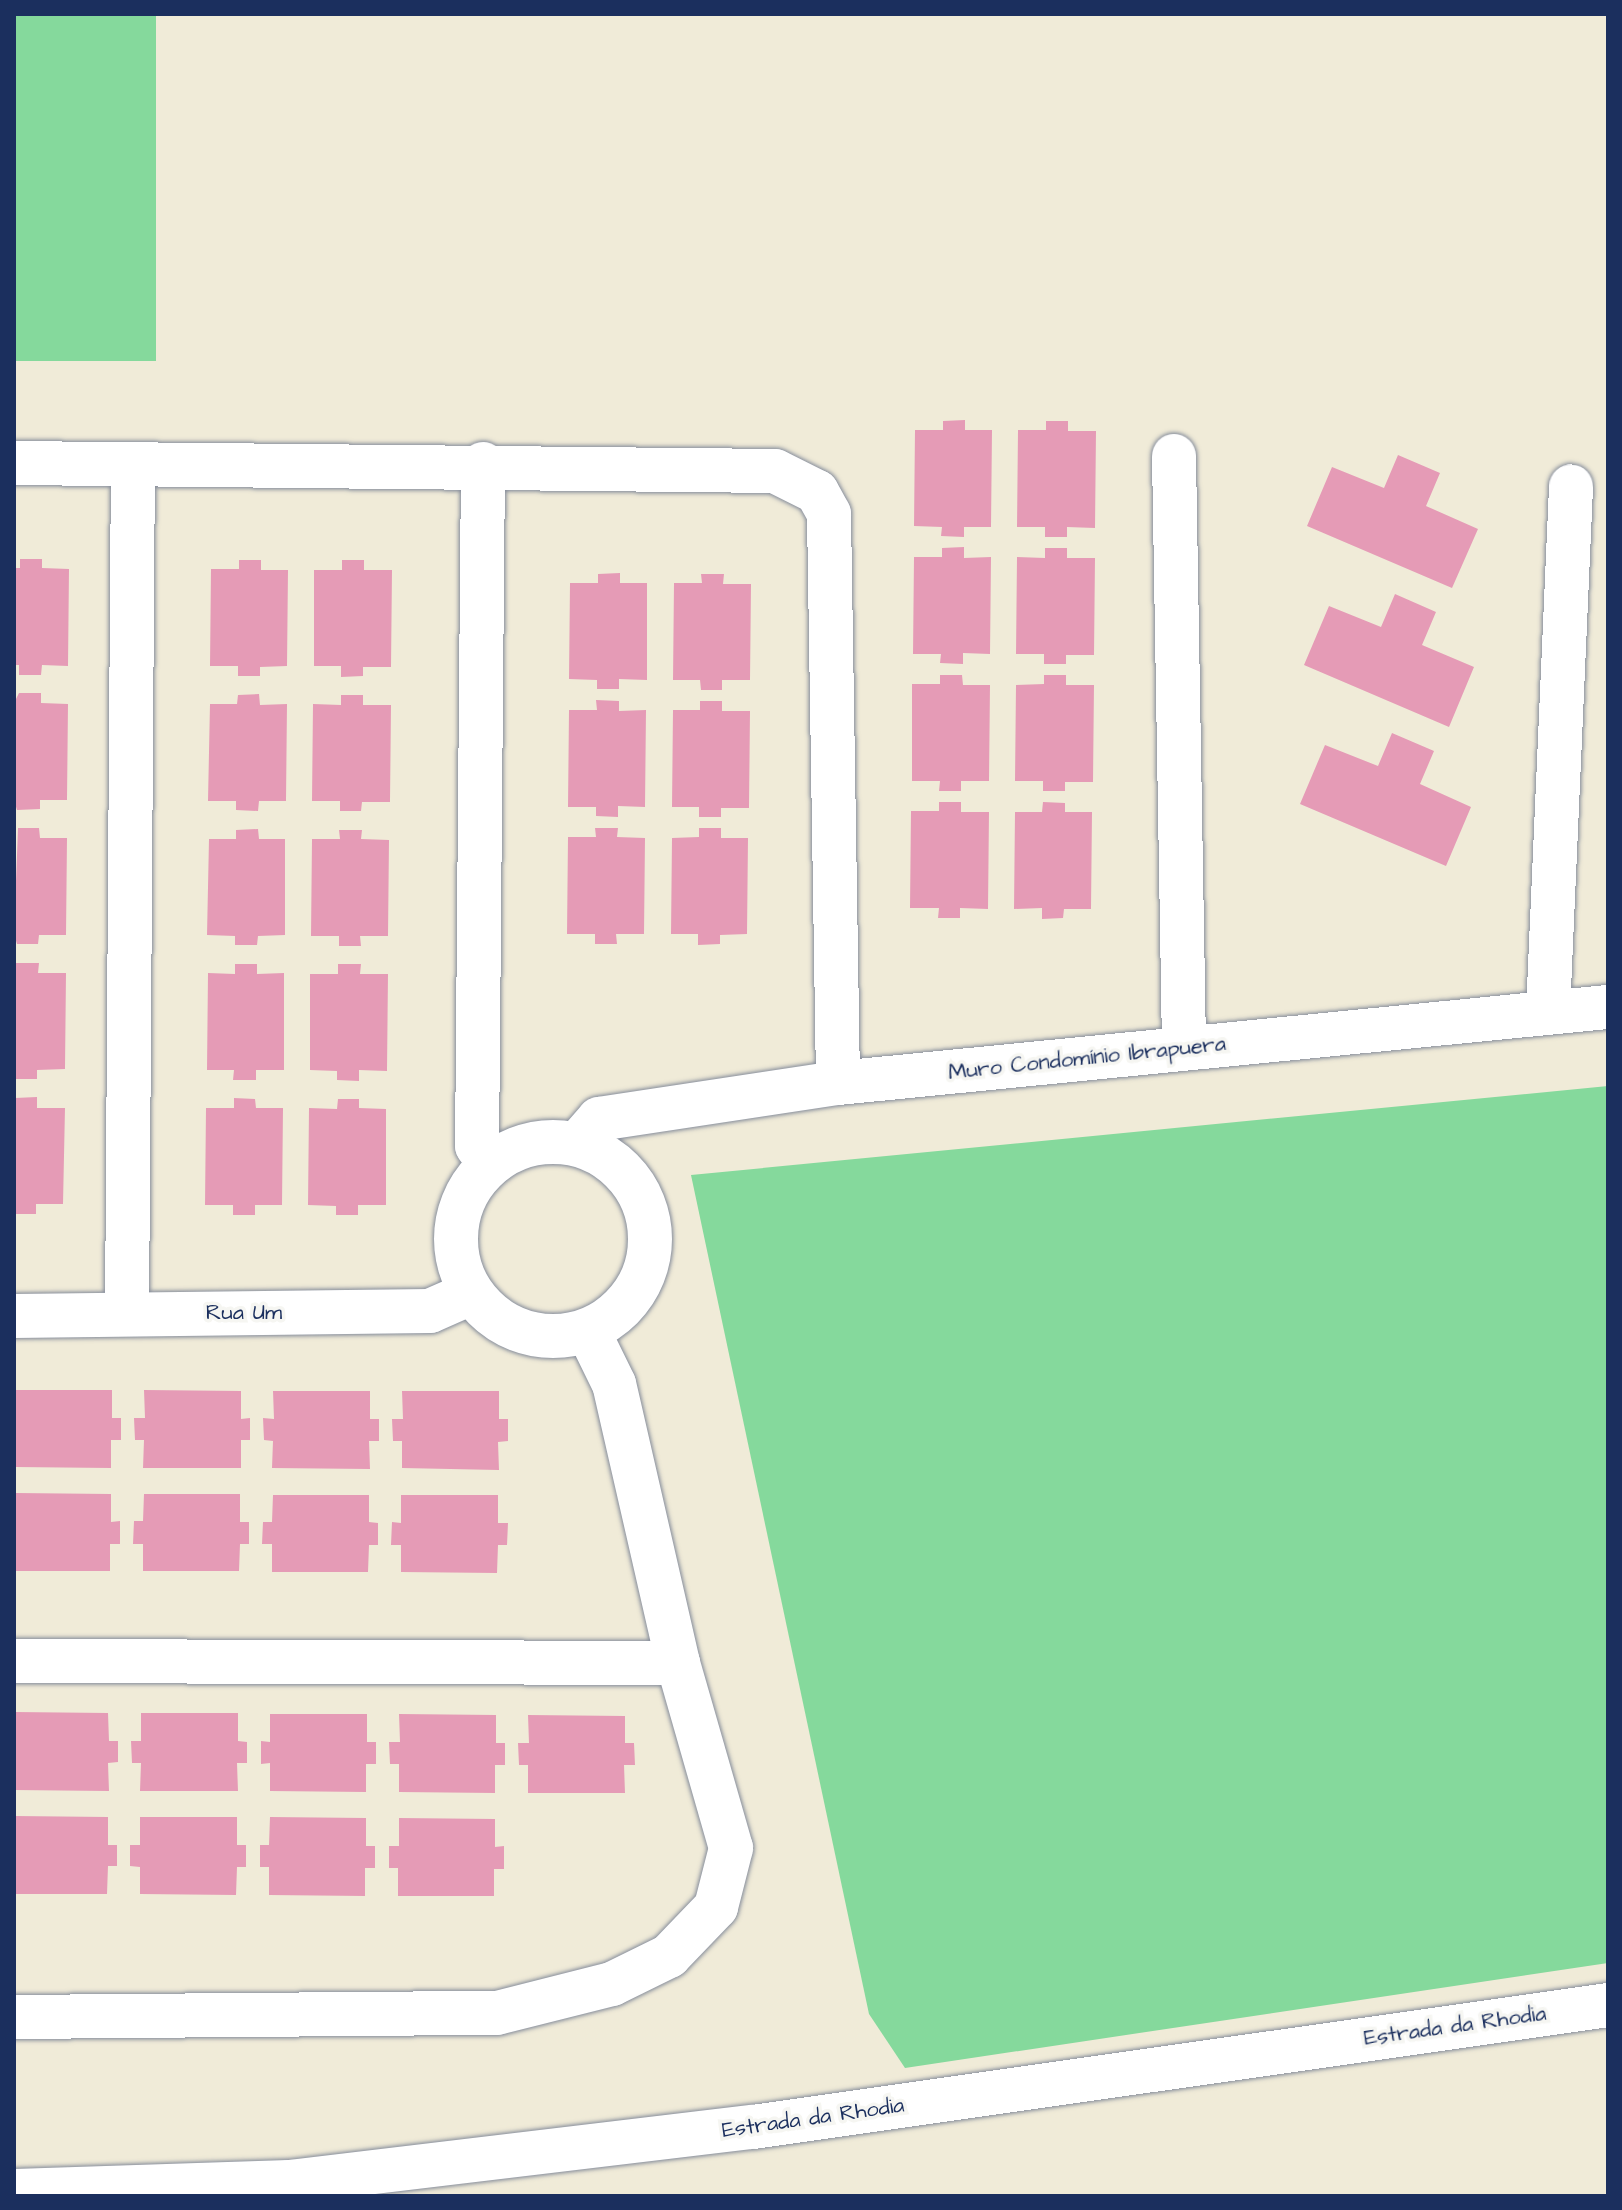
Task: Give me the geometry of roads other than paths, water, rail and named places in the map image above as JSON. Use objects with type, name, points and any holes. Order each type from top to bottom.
[{"type":"street","points":[[1174,456],[1184,1048]]},
{"type":"street","points":[[14,463],[483,464],[775,471],[817,492],[829,514],[838,1083]]},
{"type":"street","points":[[483,464],[477,1146],[490,1164]]},
{"type":"street","points":[[127,1314],[133,465]]},
{"type":"street","points":[[1548,1012],[1571,487]]},
{"type":"street","name":"Muro Condomínio Ibrapuera","points":[[578,1143],[599,1119],[838,1083],[1608,1007]]},
{"type":"street","points":[[547,1141],[578,1143],[610,1158],[634,1183],[649,1216],[650,1239],[640,1284],[618,1312],[588,1331],[544,1338],[502,1324],[471,1293],[457,1261],[456,1225],[467,1191],[490,1164],[516,1148],[547,1141]]},
{"type":"street","name":"Rua Um","points":[[14,1316],[430,1311],[471,1293]]},
{"type":"street","points":[[14,2017],[497,2013],[612,1984],[669,1956],[716,1907],[731,1848],[678,1663],[614,1384],[588,1331]]},
{"type":"street","points":[[14,1661],[678,1663]]},
{"type":"street","name":"Estrada da Rhodia","points":[[14,2191],[79,2192],[290,2182],[753,2127],[1608,2005]]}]
